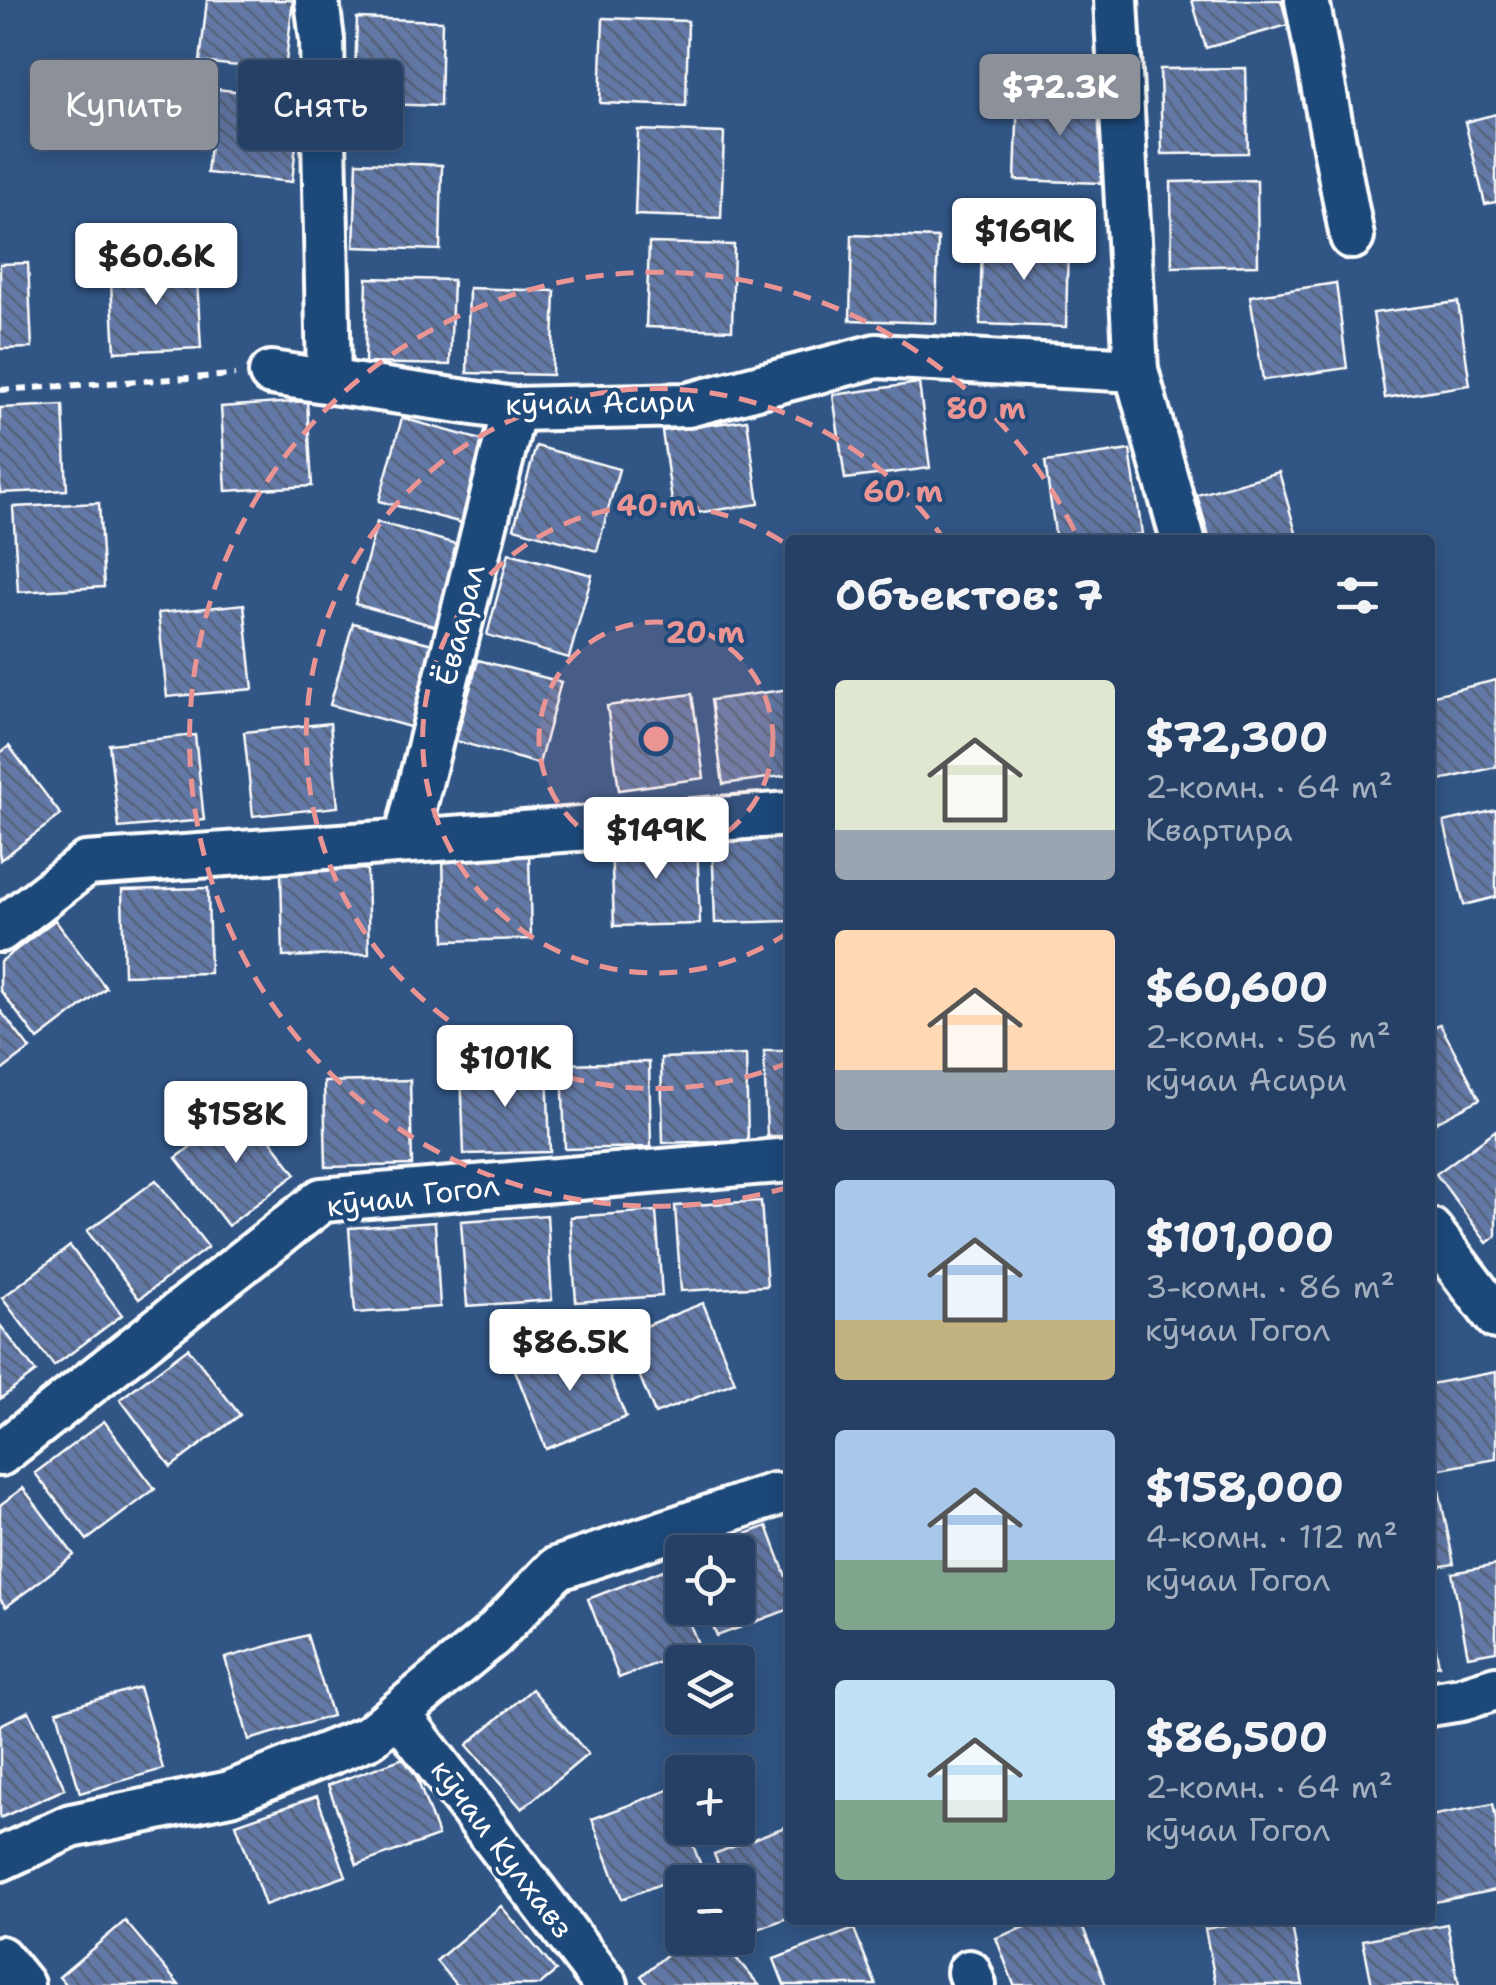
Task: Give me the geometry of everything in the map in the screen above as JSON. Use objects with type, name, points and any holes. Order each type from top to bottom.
[{"type":"street","points":[[317,0],[322,40],[329,380]]},
{"type":"street","points":[[1116,0],[1136,370],[1182,535]]},
{"type":"street","points":[[1307,0],[1352,237]]},
{"type":"street","name":"кӯчаи Асири","points":[[271,373],[514,409],[688,405],[876,356],[1136,370]]},
{"type":"street","name":"Ёваарал","points":[[406,840],[514,409]]},
{"type":"street","points":[[0,930],[86,864],[785,814]]},
{"type":"street","name":"кӯчаи Гогол","points":[[0,1454],[322,1200],[785,1160]]},
{"type":"street","points":[[1435,1237],[1496,1317]]},
{"type":"street","points":[[0,1859],[72,1826],[230,1792],[370,1737],[492,1636],[556,1570],[774,1495]]},
{"type":"street","points":[[1435,1703],[1496,1688]]},
{"type":"street","name":"кӯчаи Кулхавз","points":[[398,1713],[606,1985]]},
{"type":"street","points":[[0,1958],[22,1985]]},
{"type":"path","points":[[0,390],[271,373]]},
{"type":"building","points":[[207,0],[293,0],[286,60],[238,60],[238,66],[200,60]]},
{"type":"building","points":[[1192,0],[1281,0],[1288,25],[1206,48]]},
{"type":"building","points":[[357,18],[442,21],[440,106],[403,105],[403,60],[356,60]]},
{"type":"building","points":[[603,18],[688,21],[686,106],[600,103]]},
{"type":"building","points":[[1246,68],[1248,153],[1162,154],[1160,69]]},
{"type":"building","points":[[218,89],[238,91],[238,150],[295,150],[292,182],[207,173],[209,150],[218,150]]},
{"type":"building","points":[[1018,95],[1104,98],[1101,183],[1015,180]]},
{"type":"building","points":[[1496,114],[1496,202],[1485,204],[1465,122]]},
{"type":"building","points":[[638,130],[724,133],[721,218],[635,215]]},
{"type":"building","points":[[357,162],[442,165],[440,250],[354,247]]},
{"type":"building","points":[[1257,180],[1258,265],[1172,267],[1171,182]]},
{"type":"building","points":[[852,235],[938,238],[936,323],[850,320]]},
{"type":"building","points":[[982,239],[1068,242],[1066,327],[980,324]]},
{"type":"building","points":[[649,243],[734,245],[732,330],[646,327]]},
{"type":"building","points":[[28,263],[32,348],[0,349],[0,264]]},
{"type":"building","points":[[196,263],[201,348],[115,352],[110,267]]},
{"type":"building","points":[[367,278],[453,280],[450,365],[365,363]]},
{"type":"building","points":[[1336,283],[1347,368],[1263,380],[1250,296]]},
{"type":"building","points":[[469,288],[555,291],[552,375],[467,373]]},
{"type":"building","points":[[1458,302],[1470,385],[1385,398],[1373,313]]},
{"type":"building","points":[[919,383],[930,468],[845,479],[833,395]]},
{"type":"building","points":[[307,401],[312,486],[226,491],[221,407]]},
{"type":"building","points":[[63,405],[67,490],[0,493],[0,408]]},
{"type":"building","points":[[402,418],[485,441],[462,523],[379,501]]},
{"type":"building","points":[[747,420],[759,504],[674,516],[662,431]]},
{"type":"building","points":[[536,446],[619,469],[597,551],[514,528]]},
{"type":"building","points":[[1130,450],[1142,534],[1055,535],[1045,462]]},
{"type":"building","points":[[1279,472],[1297,535],[1209,535],[1197,495]]},
{"type":"building","points":[[99,503],[104,587],[18,592],[13,507]]},
{"type":"building","points":[[377,522],[460,545],[438,627],[355,604]]},
{"type":"building","points":[[509,553],[592,575],[569,658],[487,635]]},
{"type":"building","points":[[244,604],[253,689],[167,697],[158,613]]},
{"type":"building","points":[[353,623],[436,645],[413,728],[330,705]]},
{"type":"building","points":[[478,660],[561,682],[539,764],[456,741]]},
{"type":"building","points":[[1496,680],[1496,767],[1435,781],[1435,695]]},
{"type":"building","points":[[785,690],[785,776],[723,784],[711,700]]},
{"type":"building","points":[[692,694],[704,778],[619,790],[607,706]]},
{"type":"building","points":[[330,723],[338,807],[253,816],[244,732]]},
{"type":"building","points":[[195,735],[204,820],[119,828],[109,744]]},
{"type":"building","points":[[9,746],[61,815],[0,860],[0,753]]},
{"type":"building","points":[[1496,810],[1496,897],[1464,905],[1444,822]]},
{"type":"building","points":[[785,836],[785,921],[715,923],[712,838]]},
{"type":"building","points":[[697,839],[700,924],[614,926],[611,841]]},
{"type":"building","points":[[529,854],[531,939],[445,941],[443,856]]},
{"type":"building","points":[[367,869],[369,954],[283,957],[281,872]]},
{"type":"building","points":[[208,888],[210,973],[124,975],[122,890]]},
{"type":"building","points":[[55,920],[106,988],[38,1040],[0,990],[0,962]]},
{"type":"building","points":[[0,1010],[30,1049],[0,1072]]},
{"type":"building","points":[[1440,1024],[1480,1099],[1435,1122],[1435,1026]]},
{"type":"building","points":[[764,1051],[785,1051],[785,1136],[767,1136]]},
{"type":"building","points":[[746,1055],[748,1140],[663,1143],[661,1058]]},
{"type":"building","points":[[649,1062],[651,1147],[565,1149],[562,1064]]},
{"type":"building","points":[[547,1067],[550,1152],[464,1154],[461,1069]]},
{"type":"building","points":[[410,1080],[412,1165],[326,1167],[324,1082]]},
{"type":"building","points":[[245,1106],[296,1174],[228,1226],[176,1158]]},
{"type":"building","points":[[1496,1130],[1496,1236],[1487,1243],[1436,1174]]},
{"type":"building","points":[[156,1180],[208,1247],[139,1299],[87,1231]]},
{"type":"building","points":[[761,1201],[767,1286],[681,1291],[675,1206]]},
{"type":"building","points":[[656,1211],[662,1296],[576,1302],[570,1217]]},
{"type":"building","points":[[547,1215],[552,1300],[467,1306],[461,1221]]},
{"type":"building","points":[[435,1222],[440,1307],[355,1313],[349,1228]]},
{"type":"building","points":[[70,1246],[122,1315],[54,1366],[2,1298]]},
{"type":"building","points":[[703,1303],[735,1382],[655,1414],[623,1335]]},
{"type":"building","points":[[0,1325],[36,1372],[0,1399]]},
{"type":"building","points":[[594,1338],[626,1417],[546,1449],[515,1370]]},
{"type":"building","points":[[188,1348],[240,1415],[171,1467],[120,1399]]},
{"type":"building","points":[[1496,1372],[1496,1459],[1435,1470],[1435,1383]]},
{"type":"building","points":[[104,1421],[155,1489],[87,1540],[35,1473]]},
{"type":"building","points":[[1435,1480],[1454,1564],[1435,1567]]},
{"type":"building","points":[[23,1488],[74,1555],[6,1607],[0,1599],[0,1505]]},
{"type":"building","points":[[767,1526],[785,1574],[785,1611],[755,1622],[755,1535],[743,1535]]},
{"type":"building","points":[[1496,1565],[1496,1651],[1468,1656],[1452,1573]]},
{"type":"building","points":[[665,1569],[665,1625],[690,1625],[698,1645],[665,1645],[665,1660],[619,1678],[588,1599]]},
{"type":"building","points":[[713,1625],[747,1625],[717,1636]]},
{"type":"building","points":[[307,1635],[332,1716],[249,1740],[225,1658]]},
{"type":"building","points":[[139,1687],[163,1769],[80,1793],[57,1711]]},
{"type":"building","points":[[532,1689],[588,1754],[522,1809],[467,1745]]},
{"type":"building","points":[[29,1711],[65,1789],[0,1818],[0,1725]]},
{"type":"building","points":[[409,1756],[438,1836],[357,1865],[328,1785]]},
{"type":"building","points":[[665,1791],[665,1845],[693,1845],[701,1865],[665,1865],[665,1882],[622,1899],[592,1819]]},
{"type":"building","points":[[317,1796],[346,1876],[265,1905],[236,1824]]},
{"type":"building","points":[[1493,1804],[1496,1890],[1435,1902],[1435,1815]]},
{"type":"building","points":[[785,1827],[785,1919],[755,1930],[755,1865],[718,1865],[714,1854],[738,1845],[755,1845],[755,1838]]},
{"type":"building","points":[[501,1906],[556,1971],[539,1985],[456,1985],[436,1961]]},
{"type":"building","points":[[125,1921],[179,1985],[66,1985],[59,1977]]},
{"type":"building","points":[[1447,1924],[1459,1985],[1372,1985],[1363,1940]]},
{"type":"building","points":[[1031,1925],[1082,1925],[1106,1985],[1014,1985],[996,1938]]},
{"type":"building","points":[[1292,1925],[1303,1985],[1216,1985],[1205,1929]]},
{"type":"building","points":[[854,1929],[876,1985],[784,1985],[774,1959]]},
{"type":"building","points":[[666,1955],[733,1955],[759,1985],[648,1985],[641,1976]]}]
